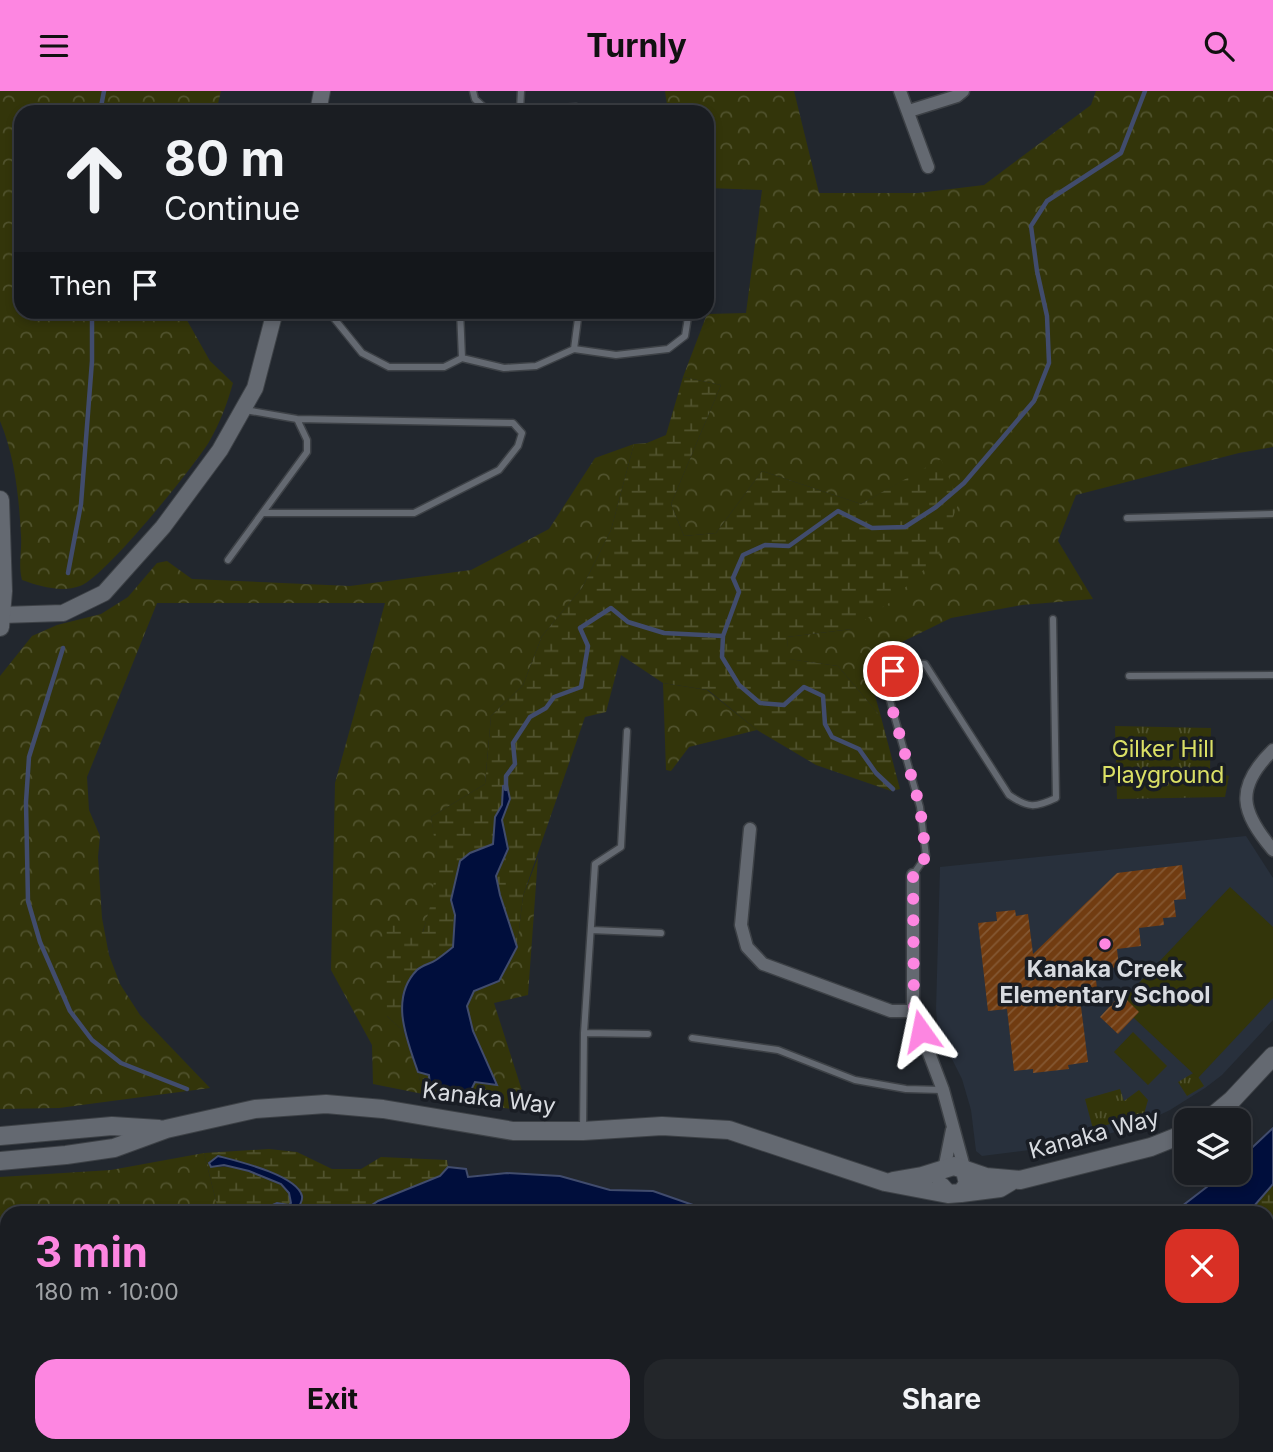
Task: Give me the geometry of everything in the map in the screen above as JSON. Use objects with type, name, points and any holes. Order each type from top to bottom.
[{"type":"main road","points":[[0,500],[1,621]]},
{"type":"main road","points":[[1222,1108],[1273,1056]]},
{"type":"main road","name":"Kanaka Way","points":[[0,1161],[114,1148],[166,1129],[255,1109],[326,1104],[383,1109],[513,1131],[583,1131],[662,1126],[729,1130],[885,1182],[955,1194],[1000,1188],[1013,1180],[1152,1147],[1174,1138]]},
{"type":"main road","name":"Kanaka Way","points":[[0,1136],[112,1126],[166,1129]]},
{"type":"main road","points":[[885,1182],[954,1166],[965,1171],[968,1184],[955,1194],[940,1185],[944,1170]]},
{"type":"main road","name":"Kanaka Way","points":[[965,1171],[1013,1180]]},
{"type":"street","points":[[900,91],[928,167]]},
{"type":"street","points":[[909,111],[957,96],[963,91]]},
{"type":"street","points":[[1,621],[62,613],[104,593],[163,527],[220,450],[255,388],[273,319]]},
{"type":"street","points":[[1273,750],[1254,771],[1246,799],[1254,828],[1273,850]]},
{"type":"street","points":[[750,829],[741,925],[747,947],[763,964],[891,1011],[914,1011]]},
{"type":"street","points":[[913,875],[914,1011],[943,1090],[965,1171]]},
{"type":"street","points":[[944,1170],[952,1130]]},
{"type":"lane","points":[[334,319],[362,353],[389,367],[444,367],[462,358],[504,368],[536,366],[574,349],[616,355],[668,349],[685,336],[688,319]]},
{"type":"lane","points":[[460,319],[462,358]]},
{"type":"lane","points":[[574,349],[578,319]]},
{"type":"lane","points":[[243,409],[297,419],[513,423],[522,433],[518,446],[499,470],[414,513],[263,513]]},
{"type":"lane","points":[[228,560],[307,452],[307,440],[297,419]]},
{"type":"lane","points":[[1127,518],[1273,514]]},
{"type":"lane","points":[[913,875],[926,856],[920,807],[887,690],[893,671],[906,663],[925,664],[1009,795],[1023,805],[1040,806],[1056,798],[1053,619]]},
{"type":"lane","points":[[1129,676],[1273,675]]},
{"type":"lane","points":[[583,1131],[584,1033],[595,864],[621,847],[627,731]]},
{"type":"lane","points":[[591,930],[661,933]]},
{"type":"lane","points":[[584,1033],[648,1034]]},
{"type":"lane","points":[[692,1038],[778,1050],[855,1080],[906,1089],[943,1090]]},
{"type":"shaded area","points":[[507,785],[510,799],[502,820],[508,849],[496,876],[517,947],[499,981],[474,991],[467,1006],[473,1031],[497,1085],[475,1082],[470,1092],[430,1086],[429,1075],[418,1072],[405,1033],[402,1006],[404,993],[417,970],[453,947],[455,915],[451,900],[460,861],[470,853],[493,844],[495,817],[502,805],[503,786]]},
{"type":"shaded area","name":"Kanaka Creek Elementary School","points":[[1246,836],[1273,878],[1273,1020],[1222,1075],[1170,1110],[1141,1124],[1085,1141],[1046,1148],[982,1156],[976,1151],[971,1110],[962,1079],[938,1031],[936,1010],[940,867]]},
{"type":"shaded area","points":[[1273,1128],[1273,1184],[1254,1206],[1182,1206],[1209,1185],[1251,1185],[1251,1149]]},
{"type":"shaded area","points":[[218,1156],[278,1175],[298,1188],[302,1196],[301,1202],[299,1206],[270,1206],[291,1203],[289,1193],[281,1184],[249,1171],[224,1165],[211,1167],[209,1163]]},
{"type":"shaded area","points":[[448,1167],[466,1169],[468,1177],[507,1173],[560,1176],[610,1190],[653,1191],[696,1206],[370,1206],[440,1176]]},
{"type":"green space","points":[[0,91],[221,91],[218,105],[14,105],[14,319],[186,319],[210,361],[233,383],[223,413],[200,456],[148,521],[92,578],[73,588],[50,588],[22,580],[21,536],[13,463],[0,421]]},
{"type":"green space","points":[[665,91],[794,91],[819,193],[918,193],[984,185],[1091,105],[1096,91],[1273,91],[1273,447],[1239,453],[1076,495],[1058,541],[1093,599],[1022,605],[951,618],[865,660],[881,717],[838,666],[788,659],[787,637],[852,629],[941,460],[861,504],[762,471],[716,533],[684,536],[671,504],[721,385],[683,377],[705,319],[714,319],[714,314],[746,313],[762,190],[714,188],[714,105],[667,105]]},
{"type":"green space","points":[[683,377],[721,385],[671,504],[684,536],[716,533],[762,471],[861,504],[941,459],[959,502],[938,556],[889,603],[852,629],[787,637],[789,659],[838,666],[881,717],[900,789],[891,791],[816,765],[757,730],[708,690],[663,683],[621,655],[606,712],[585,717],[523,896],[517,947],[496,876],[508,849],[502,820],[510,799],[504,792],[501,797],[502,805],[495,817],[493,844],[470,853],[456,882],[451,900],[455,915],[453,947],[435,961],[420,967],[402,995],[404,1032],[387,1016],[384,931],[397,920],[423,932],[431,903],[437,857],[431,817],[485,784],[491,716],[523,685],[542,636],[582,588],[611,530],[634,444],[647,443],[666,435]]},
{"type":"green space","points":[[634,444],[611,530],[582,588],[542,636],[523,685],[491,716],[485,784],[431,817],[437,855],[433,896],[421,937],[387,1016],[404,1032],[423,1094],[373,1084],[372,1045],[331,970],[335,783],[385,603],[157,603],[87,777],[89,810],[100,836],[98,857],[102,918],[109,955],[120,984],[140,1015],[210,1088],[59,1108],[0,1109],[0,676],[32,636],[57,625],[101,614],[128,597],[157,563],[167,561],[192,579],[350,586],[471,570],[549,529],[595,458]]},
{"type":"green space","points":[[663,683],[707,690],[757,730],[689,747],[671,771],[666,770]]},
{"type":"green space","name":"Gilker Hill Playground","points":[[1115,726],[1211,728],[1210,770],[1229,776],[1225,797],[1117,799]]},
{"type":"green space","points":[[538,857],[528,995],[494,1003],[526,1103],[513,1109],[481,1105],[483,1083],[497,1084],[473,1031],[467,1006],[474,991],[499,981],[517,947],[523,896]]},
{"type":"green space","points":[[1230,887],[1273,927],[1273,998],[1198,1078],[1119,1004]]},
{"type":"green space","points":[[1133,1032],[1167,1066],[1148,1085],[1114,1052]]},
{"type":"green space","points":[[418,1072],[429,1075],[430,1086],[469,1092],[474,1082],[483,1083],[481,1105],[423,1094]]},
{"type":"green space","points":[[1195,1072],[1204,1086],[1187,1096],[1178,1082]]},
{"type":"green space","points":[[1120,1089],[1124,1101],[1139,1090],[1148,1100],[1144,1114],[1093,1129],[1085,1099]]},
{"type":"green space","points":[[269,1149],[297,1152],[332,1169],[361,1169],[381,1157],[447,1160],[448,1167],[440,1176],[370,1206],[296,1206],[296,1185],[232,1160],[217,1168],[239,1169],[275,1181],[286,1190],[291,1203],[284,1206],[217,1206],[204,1153]]},
{"type":"green space","points":[[204,1153],[217,1206],[0,1206],[0,1177],[111,1170]]},
{"type":"green space","points":[[1273,1184],[1273,1206],[1254,1206]]},
{"type":"building","points":[[1182,865],[1186,899],[1174,900],[1176,917],[1163,918],[1164,925],[1139,928],[1141,946],[1117,949],[1119,967],[1095,970],[1097,989],[1079,991],[1088,1062],[1068,1065],[1069,1069],[1033,1073],[1033,1069],[1014,1071],[1007,1009],[988,1011],[978,923],[997,921],[996,912],[1015,910],[1016,916],[1028,914],[1033,954],[1117,873]]},
{"type":"building","points":[[1121,994],[1139,1012],[1118,1034],[1100,1017]]},
{"type":"waterway","points":[[101,105],[104,91]]},
{"type":"waterway","points":[[506,789],[506,776],[515,764],[513,743],[530,717],[546,708],[554,697],[581,687],[588,646],[580,628],[611,608],[628,622],[664,633],[723,636],[739,592],[733,578],[743,555],[765,545],[789,546],[838,511],[872,528],[905,527],[936,507],[964,483],[1034,401],[1049,363],[1047,316],[1031,226],[1047,201],[1121,153],[1145,91]]},
{"type":"waterway","points":[[68,573],[81,504],[92,361],[92,319]]},
{"type":"waterway","points":[[723,636],[722,657],[739,685],[760,703],[784,705],[804,687],[823,696],[825,724],[832,737],[859,749],[876,773],[893,789]]},
{"type":"waterway","points":[[63,648],[29,757],[26,802],[28,901],[40,942],[70,1011],[92,1040],[121,1063],[187,1089]]},
{"type":"place","name":"Kanaka Creek Elementary School","points":[[1105,944]]},
{"type":"route","points":[[893,671],[887,690],[920,807],[926,856],[913,875],[914,1011],[921,1031]]}]
